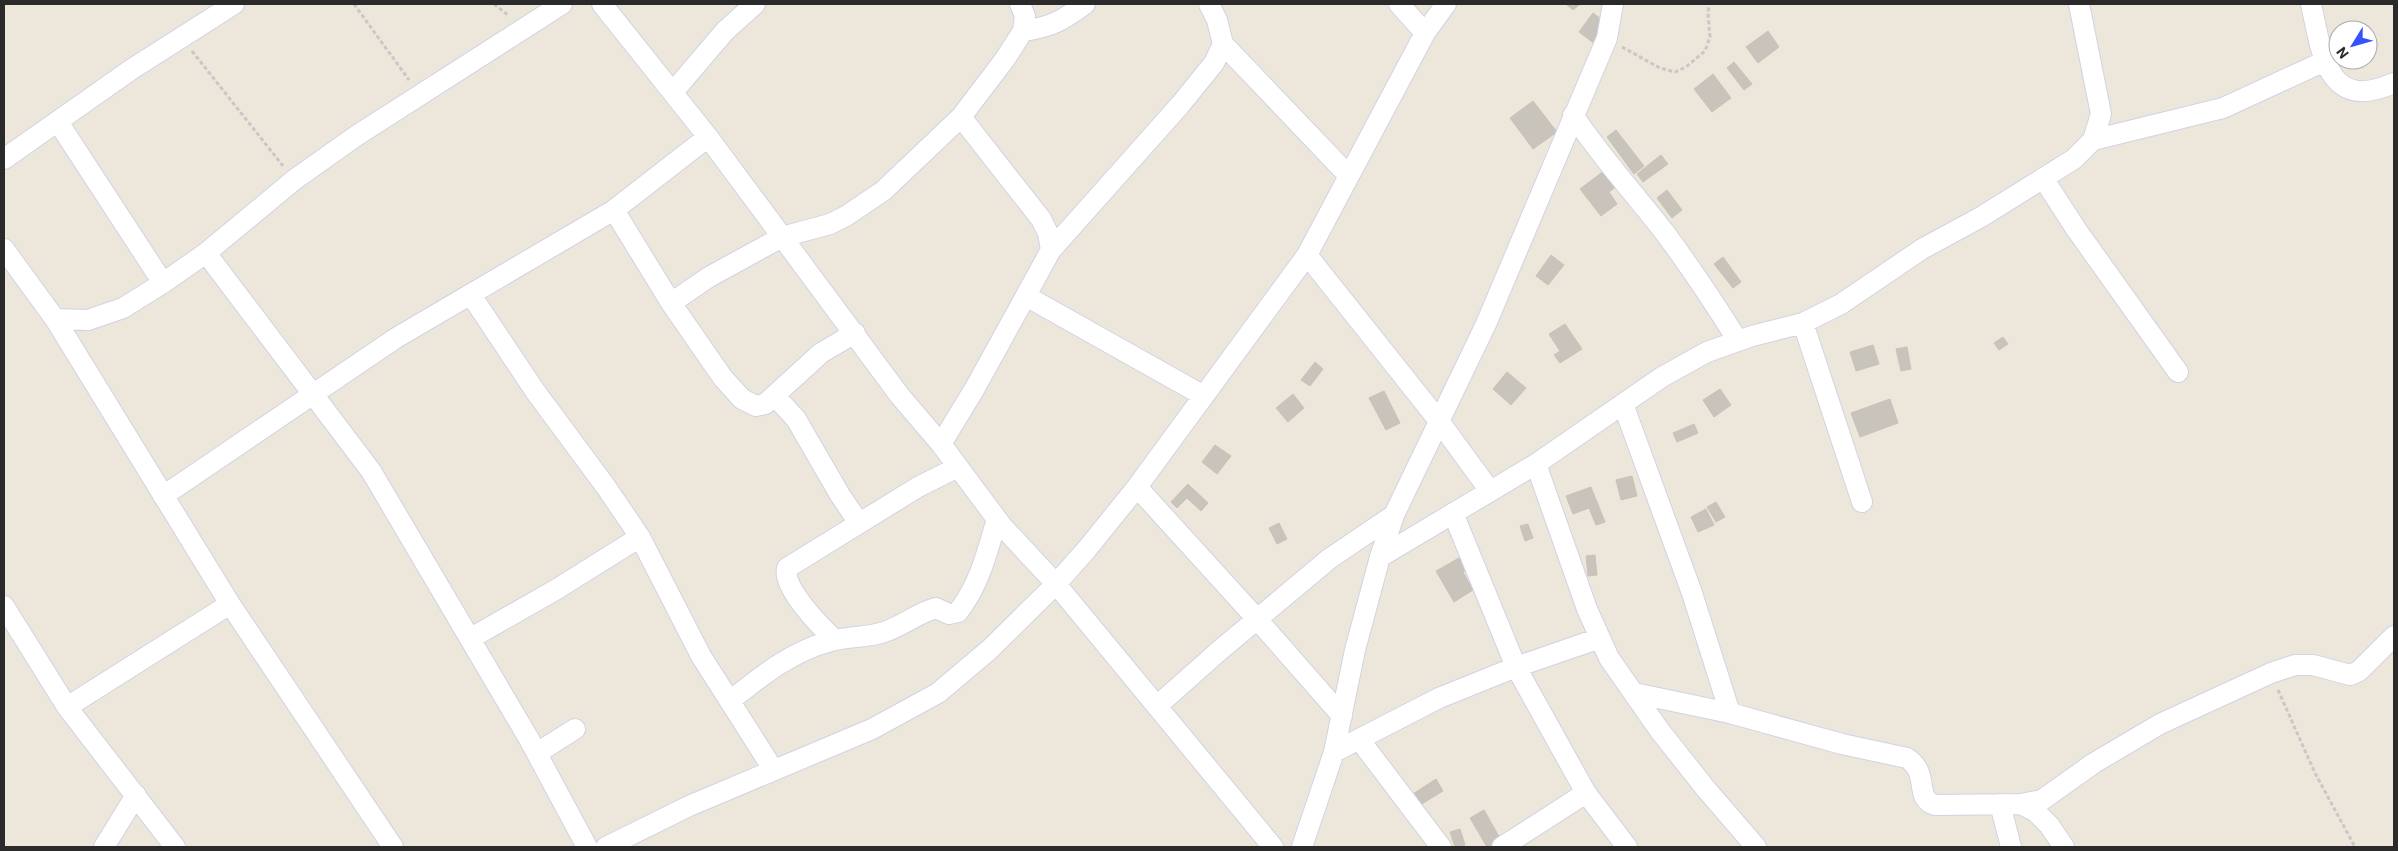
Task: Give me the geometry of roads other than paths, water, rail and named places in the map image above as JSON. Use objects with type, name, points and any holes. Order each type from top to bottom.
[{"type":"street","points":[[4,159],[181,37],[234,4]]},
{"type":"street","points":[[55,319],[88,320],[123,308],[164,283],[206,253],[294,180],[420,95],[562,4]]},
{"type":"street","points":[[602,4],[708,137],[900,396],[941,444],[997,519],[1056,584],[1273,847]]},
{"type":"street","points":[[672,92],[725,31],[755,4]]},
{"type":"street","points":[[671,303],[709,277],[782,237],[830,224],[858,209],[884,191],[961,117],[1016,43],[1022,31],[1025,16],[1020,4]]},
{"type":"street","points":[[1022,31],[1046,28],[1085,4]]},
{"type":"street","points":[[1209,4],[1217,20],[1224,44],[1349,176]]},
{"type":"street","points":[[1399,4],[1425,34]]},
{"type":"street","points":[[606,847],[689,806],[773,769],[872,729],[938,694],[989,650],[1056,584],[1137,487],[1307,255],[1425,34],[1446,4]]},
{"type":"street","points":[[1302,847],[1334,752],[1355,650],[1380,556],[1394,515],[1486,324],[1607,38],[1613,4]]},
{"type":"street","points":[[1380,556],[1536,464],[1662,377],[1707,352],[1738,341],[1803,323],[1841,304],[1922,249],[1981,217],[2074,158],[2093,140],[2101,114],[2079,4]]},
{"type":"street","points":[[2312,4],[2325,61],[2332,75],[2343,87],[2358,92],[2378,90],[2394,82]]},
{"type":"street","points":[[941,444],[975,388],[1052,250],[1180,105],[1214,63],[1224,44]]},
{"type":"street","points":[[2093,140],[2223,108],[2325,61]]},
{"type":"street","points":[[1573,115],[1597,151],[1681,255],[1709,294],[1738,341]]},
{"type":"street","points":[[961,117],[1041,219],[1048,233],[1052,250]]},
{"type":"street","points":[[58,122],[164,283]]},
{"type":"street","points":[[162,496],[396,338],[614,210],[708,137]]},
{"type":"street","points":[[2043,178],[2076,229],[2178,372]]},
{"type":"street","points":[[614,210],[671,303],[723,378],[742,399],[756,406],[765,404],[821,353],[855,333]]},
{"type":"street","points":[[4,249],[55,319],[230,604],[392,847]]},
{"type":"street","points":[[206,253],[314,393],[371,471],[471,638],[537,753],[587,847]]},
{"type":"street","points":[[1307,255],[1439,421],[1490,491]]},
{"type":"street","points":[[470,295],[535,391],[640,537],[701,656],[773,769]]},
{"type":"street","points":[[1026,296],[1204,396]]},
{"type":"street","points":[[1803,323],[1862,502]]},
{"type":"street","points":[[774,396],[796,419],[859,524]]},
{"type":"street","points":[[1623,404],[1692,593],[1730,713]]},
{"type":"street","points":[[1536,464],[1587,609],[1609,658],[1700,782],[1756,847]]},
{"type":"street","points":[[835,640],[818,624],[799,599],[786,574],[790,565],[918,487],[958,467]]},
{"type":"street","points":[[1137,487],[1342,716]]},
{"type":"street","points":[[1453,513],[1516,667],[1586,793],[1627,847]]},
{"type":"street","points":[[1157,706],[1329,559],[1394,515]]},
{"type":"street","points":[[730,701],[764,674],[809,648],[835,640],[882,633],[906,623],[922,612],[936,608],[949,614],[958,612],[967,600],[982,571],[997,519]]},
{"type":"street","points":[[471,638],[557,589],[640,537]]},
{"type":"street","points":[[67,707],[230,604]]},
{"type":"street","points":[[4,606],[67,707],[175,847]]},
{"type":"street","points":[[1634,693],[1730,713],[1842,744],[1907,758],[1915,764],[1920,772],[1924,796],[1928,803],[1935,805],[2021,804],[2042,800],[2094,764],[2160,724],[2271,673],[2295,665],[2313,665],[2350,675],[2366,666],[2394,636]]},
{"type":"street","points":[[1334,752],[1439,698],[1516,667],[1600,638]]},
{"type":"street","points":[[537,753],[576,729]]},
{"type":"street","points":[[1359,739],[1441,847]]},
{"type":"street","points":[[1502,847],[1586,793]]},
{"type":"street","points":[[104,847],[136,795]]},
{"type":"street","points":[[2000,804],[2011,847]]},
{"type":"street","points":[[2021,804],[2036,812],[2049,824],[2064,847]]}]
